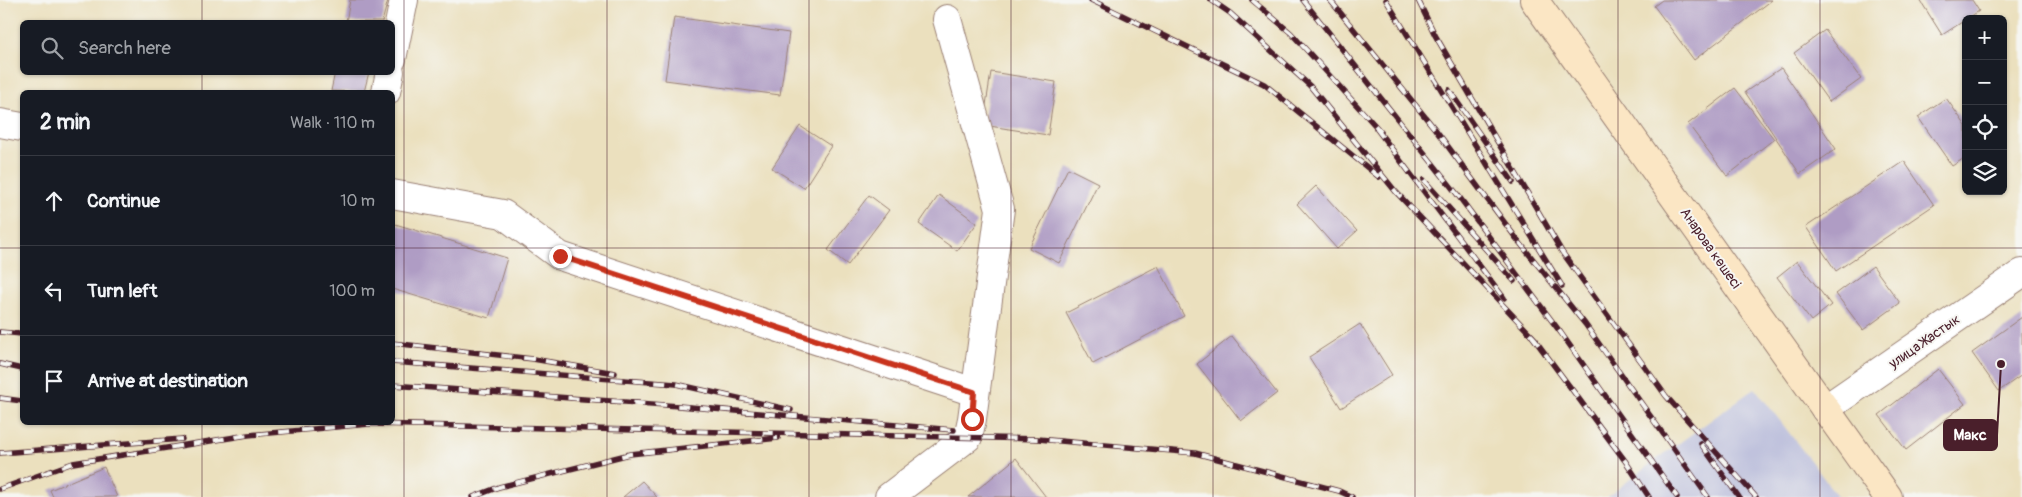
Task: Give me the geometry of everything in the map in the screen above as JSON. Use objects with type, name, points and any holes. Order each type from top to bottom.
[{"type":"street","points":[[395,44],[404,0]]},
{"type":"street","name":"Анарова көшесі","points":[[1534,0],[1888,497]]},
{"type":"street","points":[[888,497],[968,437],[1000,209],[947,19]]},
{"type":"street","points":[[386,90],[389,75]]},
{"type":"street","points":[[0,123],[20,127]]},
{"type":"street","points":[[395,195],[503,214],[560,256],[974,392]]},
{"type":"street","name":"улица Жастык","points":[[1825,409],[2022,272]]},
{"type":"shaded area","points":[[1755,388],[1838,497],[1607,497],[1649,465]]},
{"type":"building","points":[[350,0],[388,0],[383,20],[346,20]]},
{"type":"building","points":[[1662,0],[1772,0],[1694,60],[1654,6]]},
{"type":"building","points":[[1920,0],[1972,0],[1979,11],[1973,15],[1962,15],[1962,22],[1942,35]]},
{"type":"building","points":[[674,17],[789,33],[780,95],[665,80]]},
{"type":"building","points":[[1825,30],[1861,79],[1829,102],[1794,53]]},
{"type":"building","points":[[1781,68],[1836,149],[1800,174],[1745,92]]},
{"type":"building","points":[[991,72],[1056,82],[1048,135],[983,125]]},
{"type":"building","points":[[334,75],[368,75],[364,90],[331,90]]},
{"type":"building","points":[[1735,88],[1774,139],[1727,176],[1688,124]]},
{"type":"building","points":[[1946,98],[1962,120],[1962,160],[1952,166],[1918,117]]},
{"type":"building","points":[[800,126],[831,146],[804,188],[772,168]]},
{"type":"building","points":[[1904,161],[1934,205],[1836,271],[1806,227]]},
{"type":"building","points":[[1068,168],[1098,183],[1059,263],[1029,248]]},
{"type":"building","points":[[1316,186],[1357,231],[1337,249],[1297,204]]},
{"type":"building","points":[[869,195],[889,210],[848,265],[828,250]]},
{"type":"building","points":[[939,195],[977,223],[957,251],[919,224]]},
{"type":"building","points":[[395,224],[507,258],[489,318],[395,290]]},
{"type":"building","points":[[1797,261],[1831,305],[1811,321],[1777,277]]},
{"type":"building","points":[[1158,266],[1184,316],[1093,364],[1066,313]]},
{"type":"building","points":[[1873,266],[1900,303],[1863,330],[1836,294]]},
{"type":"building","points":[[2022,317],[2022,375],[1999,391],[1972,353]]},
{"type":"building","points":[[1360,324],[1392,375],[1341,408],[1309,357]]},
{"type":"building","points":[[1232,336],[1277,393],[1241,421],[1197,364]]},
{"type":"building","points":[[1938,369],[1965,404],[1906,450],[1879,415]]},
{"type":"building","points":[[1016,458],[1046,497],[968,497]]},
{"type":"building","points":[[104,467],[117,497],[53,497],[50,490]]},
{"type":"building","points":[[642,481],[657,497],[623,497]]},
{"type":"railway","points":[[1091,0],[1264,84],[1379,177]]},
{"type":"railway","points":[[1211,0],[1230,13],[1310,86],[1396,192],[1536,340]]},
{"type":"railway","points":[[1252,0],[1291,33],[1381,132]]},
{"type":"railway","points":[[1303,0],[1457,194],[1561,333],[1677,497]]},
{"type":"railway","points":[[1330,0],[1435,129],[1516,238],[1585,324],[1708,497]]},
{"type":"railway","points":[[1386,0],[1562,286]]},
{"type":"railway","points":[[1418,0],[1435,35],[1562,252],[1666,396],[1756,497]]},
{"type":"railway","points":[[1449,90],[1513,182]]},
{"type":"railway","points":[[1376,128],[1504,298]]},
{"type":"railway","points":[[1424,180],[1514,281]]},
{"type":"railway","points":[[0,332],[20,334]]},
{"type":"railway","points":[[1532,336],[1626,462],[1649,497]]},
{"type":"railway","points":[[395,343],[533,359],[615,373]]},
{"type":"railway","points":[[395,362],[676,384],[791,410]]},
{"type":"railway","points":[[0,364],[20,369]]},
{"type":"railway","points":[[395,385],[679,406],[954,430]]},
{"type":"railway","points":[[0,398],[20,401]]},
{"type":"railway","points":[[0,489],[73,463],[248,435],[358,425]]},
{"type":"railway","points":[[395,425],[1038,439],[1195,453],[1339,491],[1352,497]]},
{"type":"railway","points":[[473,497],[499,487],[630,454],[778,438]]},
{"type":"railway","points":[[0,453],[182,439]]},
{"type":"railway","points":[[1701,444],[1739,497]]},
{"type":"place","name":"Макс","points":[[2001,364]]},
{"type":"route","points":[[560,256],[974,392],[972,419]]}]
